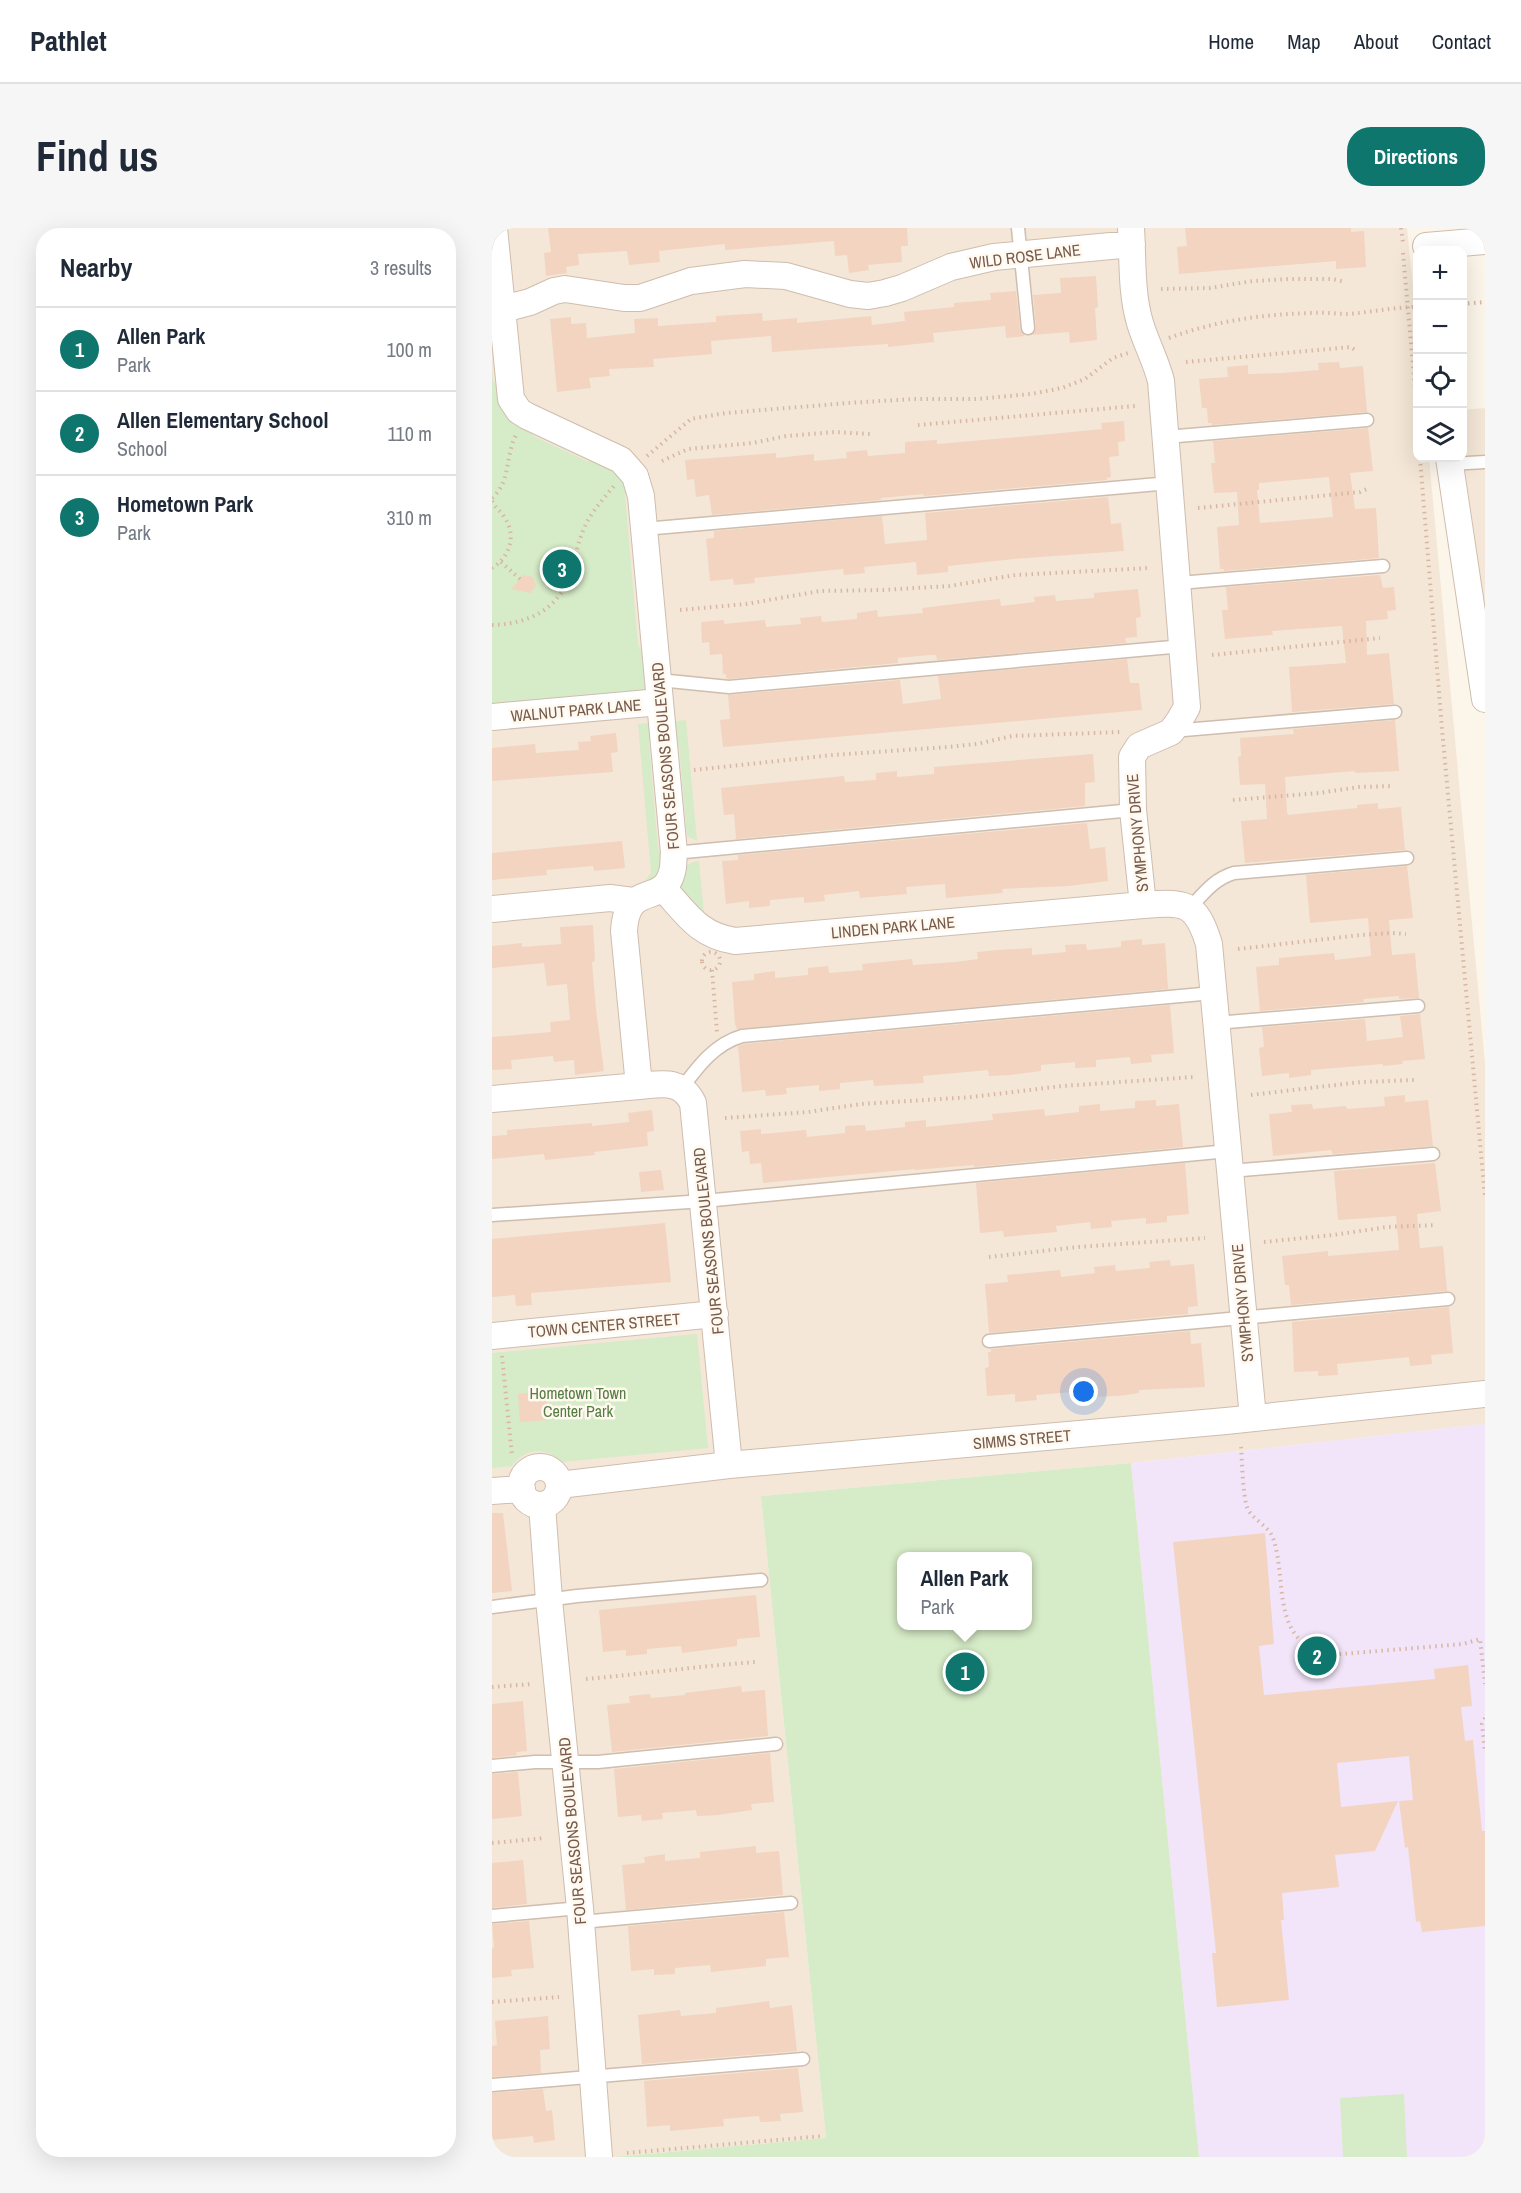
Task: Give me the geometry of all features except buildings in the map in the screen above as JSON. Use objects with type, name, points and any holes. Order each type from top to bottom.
[{"type":"street","points":[[494,228],[495,262],[502,309],[509,392],[514,406],[527,416],[626,464]]},
{"type":"street","points":[[1131,236],[1136,304],[1140,324],[1161,381],[1179,583],[1187,706],[1171,732]]},
{"type":"street","name":"WILD ROSE LANE","points":[[502,309],[530,302],[554,291],[565,289],[624,298],[640,298],[691,281],[746,274],[786,276],[850,294],[868,296],[902,288],[951,267],[1131,236]]},
{"type":"street","points":[[1426,242],[1485,241]]},
{"type":"street","points":[[1450,462],[1485,699]]},
{"type":"street","name":"FOUR SEASONS BOULEVARD","points":[[626,464],[635,476],[638,486],[644,529],[674,852],[673,870],[663,888]]},
{"type":"street","name":"WALNUT PARK LANE","points":[[492,717],[659,691]]},
{"type":"street","name":"SYMPHONY DRIVE","points":[[1171,732],[1139,746],[1132,757],[1133,810],[1143,904],[1171,903],[1190,908],[1202,922],[1209,944],[1253,1418]]},
{"type":"street","points":[[492,909],[610,898],[633,900],[663,888]]},
{"type":"street","name":"LINDEN PARK LANE","points":[[663,888],[697,925],[708,933],[735,940],[1143,904]]},
{"type":"street","points":[[633,900],[627,910],[624,931],[639,1086]]},
{"type":"street","points":[[492,1099],[661,1084],[682,1088]]},
{"type":"street","name":"FOUR SEASONS BOULEVARD","points":[[682,1088],[693,1102],[729,1465]]},
{"type":"street","name":"TOWN CENTER STREET","points":[[497,1346],[715,1314]]},
{"type":"street","name":"SIMMS STREET","points":[[559,1485],[729,1465],[1253,1418],[1485,1394]]},
{"type":"street","points":[[537,1468],[549,1470],[558,1479],[559,1485],[554,1499],[542,1505],[529,1501],[522,1489],[522,1481],[526,1474],[537,1468]]},
{"type":"street","points":[[492,1491],[522,1489]]},
{"type":"street","name":"FOUR SEASONS BOULEVARD","points":[[542,1505],[580,1915],[599,2157]]},
{"type":"lane","points":[[1018,228],[1028,328]]},
{"type":"lane","points":[[1166,437],[1367,420]]},
{"type":"lane","points":[[1467,461],[1485,462]]},
{"type":"lane","points":[[644,529],[1170,483]]},
{"type":"lane","points":[[1179,583],[1383,566]]},
{"type":"lane","points":[[659,691],[729,687],[1184,646]]},
{"type":"lane","points":[[1171,732],[1395,712]]},
{"type":"lane","points":[[674,852],[1133,810]]},
{"type":"lane","points":[[1190,908],[1221,877],[1234,873],[1407,858]]},
{"type":"lane","points":[[682,1088],[700,1064],[716,1048],[742,1036],[1213,993]]},
{"type":"lane","points":[[1216,1023],[1418,1006]]},
{"type":"lane","points":[[492,1215],[1229,1161],[1433,1154]]},
{"type":"lane","points":[[989,1341],[1448,1299]]},
{"type":"lane","points":[[492,1607],[761,1580]]},
{"type":"lane","points":[[492,1766],[534,1762],[598,1762],[776,1744]]},
{"type":"lane","points":[[492,1916],[580,1915],[790,1903]]},
{"type":"lane","points":[[492,2085],[803,2059]]},
{"type":"path","points":[[1401,228],[1417,408]]},
{"type":"path","points":[[1161,289],[1210,288],[1253,281],[1289,279],[1332,279],[1346,282]]},
{"type":"path","points":[[1467,304],[1485,302]]},
{"type":"path","points":[[492,625],[532,618],[555,601],[563,591],[586,524],[614,486],[626,464],[640,462],[691,419],[726,413],[848,403],[913,399],[977,399],[1031,394],[1062,388],[1085,379],[1113,358],[1209,326],[1247,318],[1314,312],[1349,314],[1398,306],[1413,307]]},
{"type":"path","points":[[1186,362],[1351,347],[1355,350]]},
{"type":"path","points":[[918,425],[1135,406]]},
{"type":"path","points":[[492,568],[501,562],[510,547],[511,535],[506,518],[492,500],[502,486],[508,469],[510,447],[527,416]]},
{"type":"path","points":[[662,461],[688,449],[753,444],[786,436],[834,432],[870,434]]},
{"type":"path","points":[[1420,462],[1485,1197]]},
{"type":"path","points":[[1198,508],[1360,492],[1367,489]]},
{"type":"path","points":[[501,562],[520,579]]},
{"type":"path","points":[[680,610],[746,604],[820,591],[949,586],[1016,575],[1149,567]]},
{"type":"path","points":[[1212,655],[1380,638]]},
{"type":"path","points":[[694,770],[833,755],[977,744],[1012,736],[1122,732]]},
{"type":"path","points":[[1233,800],[1319,793],[1359,787],[1394,786]]},
{"type":"path","points":[[1238,949],[1361,935],[1406,934]]},
{"type":"path","points":[[711,952],[717,954],[720,961],[717,968],[712,970],[706,968],[702,961],[706,954],[711,952]]},
{"type":"path","points":[[712,970],[718,1036]]},
{"type":"path","points":[[725,1118],[808,1112],[861,1104],[972,1097],[1062,1086],[1194,1077]]},
{"type":"path","points":[[1251,1095],[1361,1082],[1415,1080]]},
{"type":"path","points":[[1264,1242],[1387,1227],[1436,1226]]},
{"type":"path","points":[[989,1257],[1078,1247],[1205,1238]]},
{"type":"path","points":[[497,1346],[512,1456]]},
{"type":"path","points":[[1241,1447],[1247,1507],[1262,1526],[1272,1534],[1282,1602],[1288,1622],[1299,1638],[1314,1652],[1330,1655],[1463,1644],[1480,1639],[1485,1684]]},
{"type":"path","points":[[586,1679],[669,1671],[687,1667],[756,1662]]},
{"type":"path","points":[[492,1687],[532,1684]]},
{"type":"path","points":[[1485,1718],[1482,1724],[1485,1753]]},
{"type":"path","points":[[492,1843],[545,1838]]},
{"type":"path","points":[[492,2002],[560,1997]]},
{"type":"path","points":[[627,2153],[823,2136]]},
{"type":"shaded area","points":[[492,228],[1407,228],[1413,288],[1413,462],[1429,462],[1485,1064],[1485,1424],[1131,1463],[761,1496],[826,2138],[614,2157],[492,2157]]},
{"type":"shaded area","points":[[1485,408],[1485,608],[1464,462],[1467,462],[1467,410]]},
{"type":"shaded area","points":[[1485,1424],[1485,2157],[1199,2157],[1131,1463]]},
{"type":"green space","points":[[492,372],[493,381],[534,432],[533,436],[587,461],[597,461],[621,474],[630,494],[625,495],[638,644],[643,655],[647,687],[644,691],[492,708]]},
{"type":"green space","points":[[686,720],[697,841],[687,836],[679,747],[673,737],[672,722]]},
{"type":"green space","points":[[652,723],[654,740],[649,741],[658,848],[664,860],[654,885],[628,889],[643,883],[651,873],[638,724]]},
{"type":"green space","points":[[699,861],[704,914],[679,889],[684,867]]},
{"type":"green space","name":"Hometown Town Center Park","points":[[697,1334],[708,1448],[562,1462],[549,1453],[536,1451],[523,1456],[512,1466],[492,1468],[492,1353]]},
{"type":"green space","points":[[1131,1463],[1199,2157],[614,2157],[826,2138],[761,1496]]},
{"type":"green space","points":[[1404,2094],[1407,2157],[1343,2157],[1340,2098]]},
{"type":"place","name":"Hometown Park","points":[[562,569]]},
{"type":"place","name":"Allen Elementary School","points":[[1317,1656]]},
{"type":"place","name":"Allen Park","points":[[965,1672]]}]
